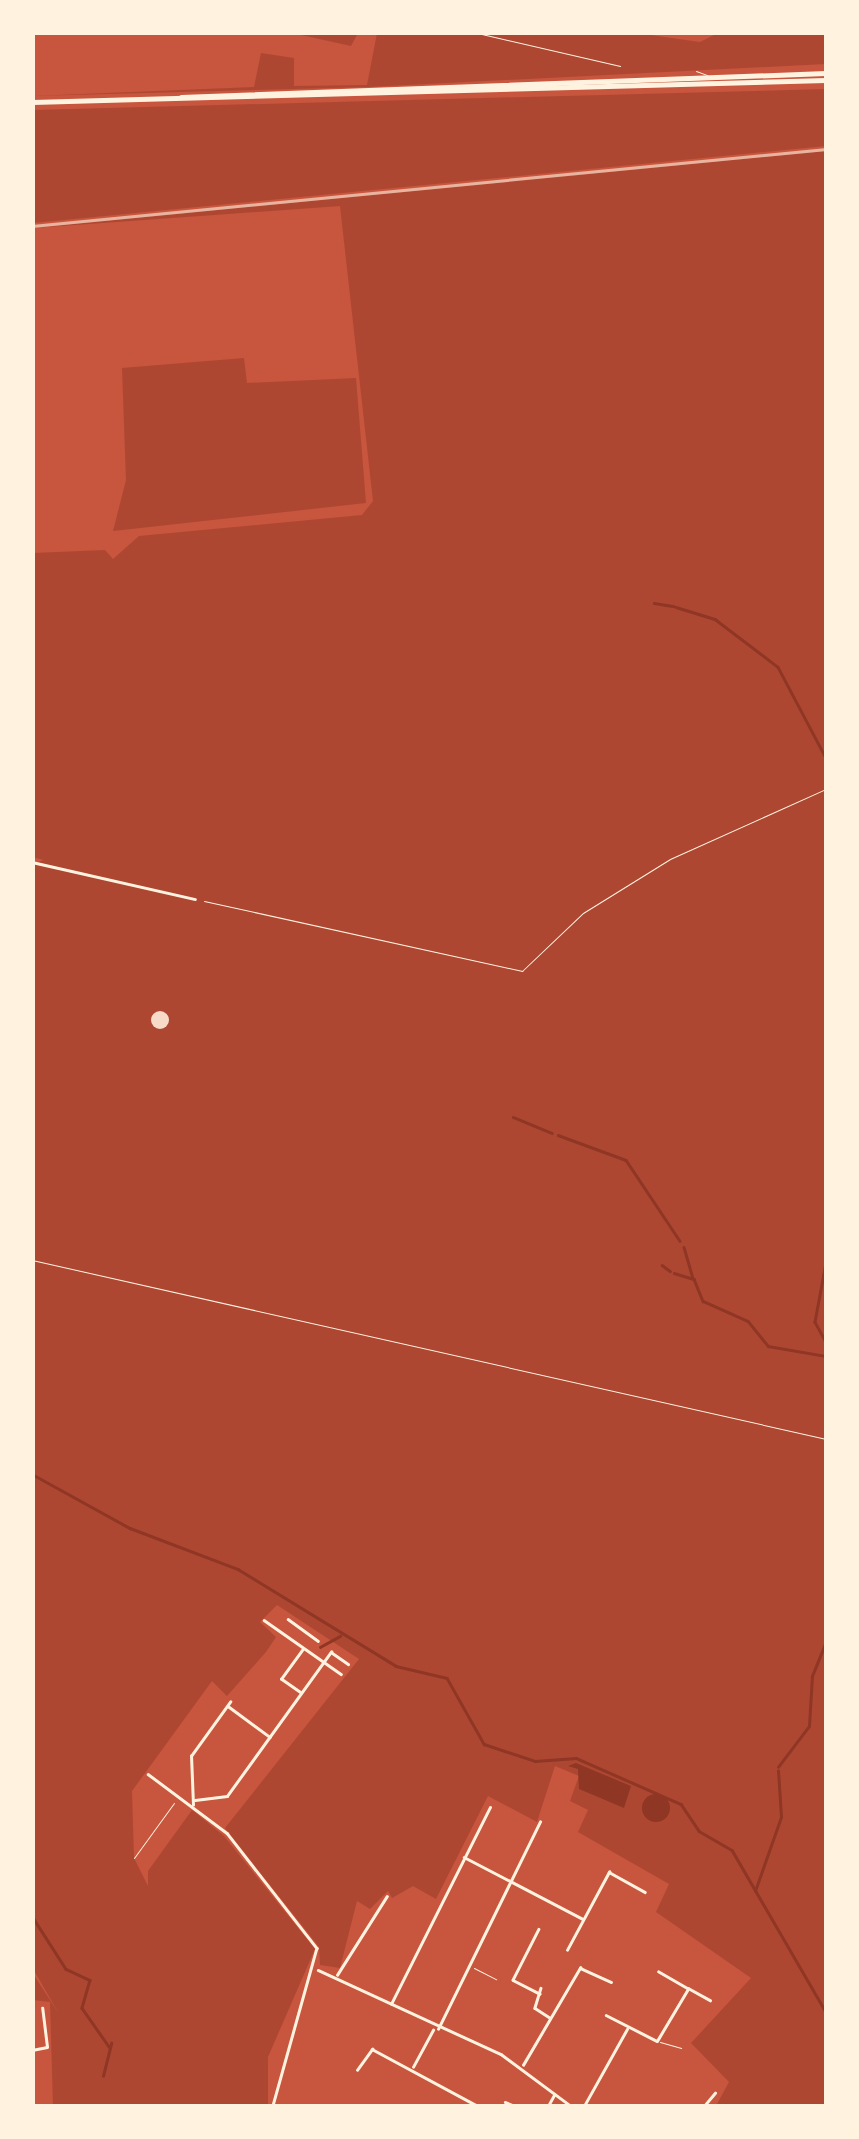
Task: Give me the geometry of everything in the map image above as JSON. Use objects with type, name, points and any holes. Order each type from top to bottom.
[{"type":"main road","points":[[158,100],[728,82],[826,73]]},
{"type":"main road","points":[[32,102],[826,80]]},
{"type":"street","points":[[32,862],[196,899]]},
{"type":"street","points":[[288,1619],[318,1640]]},
{"type":"street","points":[[264,1620],[340,1674]]},
{"type":"street","points":[[286,1636],[295,1624]]},
{"type":"street","points":[[301,1693],[281,1679],[304,1648]]},
{"type":"street","points":[[194,1800],[227,1796],[331,1652],[348,1664]]},
{"type":"street","points":[[192,1806],[191,1756],[228,1704],[270,1737]]},
{"type":"street","points":[[148,1774],[230,1837],[316,1948],[317,1970],[273,2106]]},
{"type":"street","points":[[390,2006],[490,1806]]},
{"type":"street","points":[[412,2068],[472,1966],[540,1822]]},
{"type":"street","points":[[463,1856],[583,1920]]},
{"type":"street","points":[[568,1950],[609,1872],[645,1892]]},
{"type":"street","points":[[337,1977],[387,1896]]},
{"type":"street","points":[[530,2013],[540,1991],[513,1980],[539,1930]]},
{"type":"street","points":[[522,2066],[580,1968],[611,1982]]},
{"type":"street","points":[[317,1970],[435,2030],[522,2066],[571,2106]]},
{"type":"street","points":[[658,1972],[710,2000]]},
{"type":"street","points":[[606,2014],[658,2041],[688,1988]]},
{"type":"street","points":[[534,2005],[550,2018]]},
{"type":"street","points":[[32,2050],[47,2047],[42,2008]]},
{"type":"street","points":[[584,2106],[628,2026]]},
{"type":"street","points":[[356,2070],[372,2049],[478,2106]]},
{"type":"street","points":[[704,2106],[715,2093]]},
{"type":"street","points":[[548,2106],[554,2094]]},
{"type":"street","points":[[505,2102],[515,2106]]},
{"type":"lane","points":[[473,32],[620,66]]},
{"type":"lane","points":[[696,71],[728,82]]},
{"type":"lane","points":[[658,2041],[680,2048]]},
{"type":"path","points":[[196,899],[522,971],[583,912],[670,860],[826,788]]},
{"type":"path","points":[[32,1260],[826,1439]]},
{"type":"path","points":[[134,1858],[178,1796]]},
{"type":"path","points":[[472,1966],[496,1979]]},
{"type":"shaded area","points":[[292,32],[358,33],[351,46]]},
{"type":"shaded area","points":[[629,32],[700,42],[718,33],[826,33],[826,64],[368,87],[33,96],[254,87],[261,53],[294,58],[294,86],[367,85],[377,33]]},
{"type":"shaded area","points":[[826,89],[826,146],[33,223],[33,110]]},
{"type":"shaded area","points":[[826,151],[826,2106],[716,2106],[729,2082],[691,2043],[751,1978],[656,1912],[669,1884],[578,1832],[588,1810],[570,1801],[579,1776],[555,1766],[537,1822],[488,1796],[436,1899],[413,1886],[392,1898],[388,1891],[370,1909],[357,1901],[340,1968],[320,1965],[319,1947],[225,1828],[359,1659],[277,1605],[260,1622],[276,1637],[266,1652],[227,1696],[212,1681],[132,1791],[134,1858],[148,1886],[148,1871],[192,1810],[224,1836],[315,1949],[268,2057],[268,2106],[53,2106],[50,2002],[33,2000],[32,1972],[59,2014],[32,1967],[32,864],[44,860],[32,857],[33,553],[105,550],[113,559],[139,536],[362,515],[373,501],[340,206],[33,228]]},
{"type":"shaded area","points":[[244,358],[247,383],[356,378],[366,503],[113,531],[126,480],[122,368]]},
{"type":"shaded area","points":[[576,1763],[631,1786],[624,1808],[579,1789],[578,1769],[568,1766]]},
{"type":"shaded area","points":[[656,1794],[666,1798],[670,1808],[666,1818],[656,1822],[646,1818],[642,1808],[646,1798]]},
{"type":"building","points":[[160,1011],[169,1020],[160,1029],[151,1020]]},
{"type":"waterway","points":[[654,603],[674,606]]},
{"type":"waterway","points":[[676,607],[715,619],[778,667],[826,758]]},
{"type":"waterway","points":[[513,1117],[552,1133]]},
{"type":"waterway","points":[[558,1135],[626,1160],[680,1241]]},
{"type":"waterway","points":[[684,1247],[693,1278]]},
{"type":"waterway","points":[[826,1263],[815,1322],[826,1342]]},
{"type":"waterway","points":[[662,1265],[670,1271]]},
{"type":"waterway","points":[[674,1273],[694,1279],[703,1301],[748,1321],[768,1346],[826,1356]]},
{"type":"waterway","points":[[32,1474],[130,1528],[238,1569],[396,1666],[447,1678],[484,1744],[535,1761],[576,1758],[681,1804],[699,1831],[732,1850],[826,2012]]},
{"type":"waterway","points":[[320,1647],[340,1636]]},
{"type":"waterway","points":[[778,1767],[809,1726],[812,1676],[826,1642]]},
{"type":"waterway","points":[[755,1891],[781,1817],[778,1771]]},
{"type":"waterway","points":[[32,1916],[66,1969],[90,1980],[82,2008],[110,2048]]},
{"type":"waterway","points":[[103,2076],[111,2043]]},
{"type":"railway","points":[[32,226],[826,149]]}]
